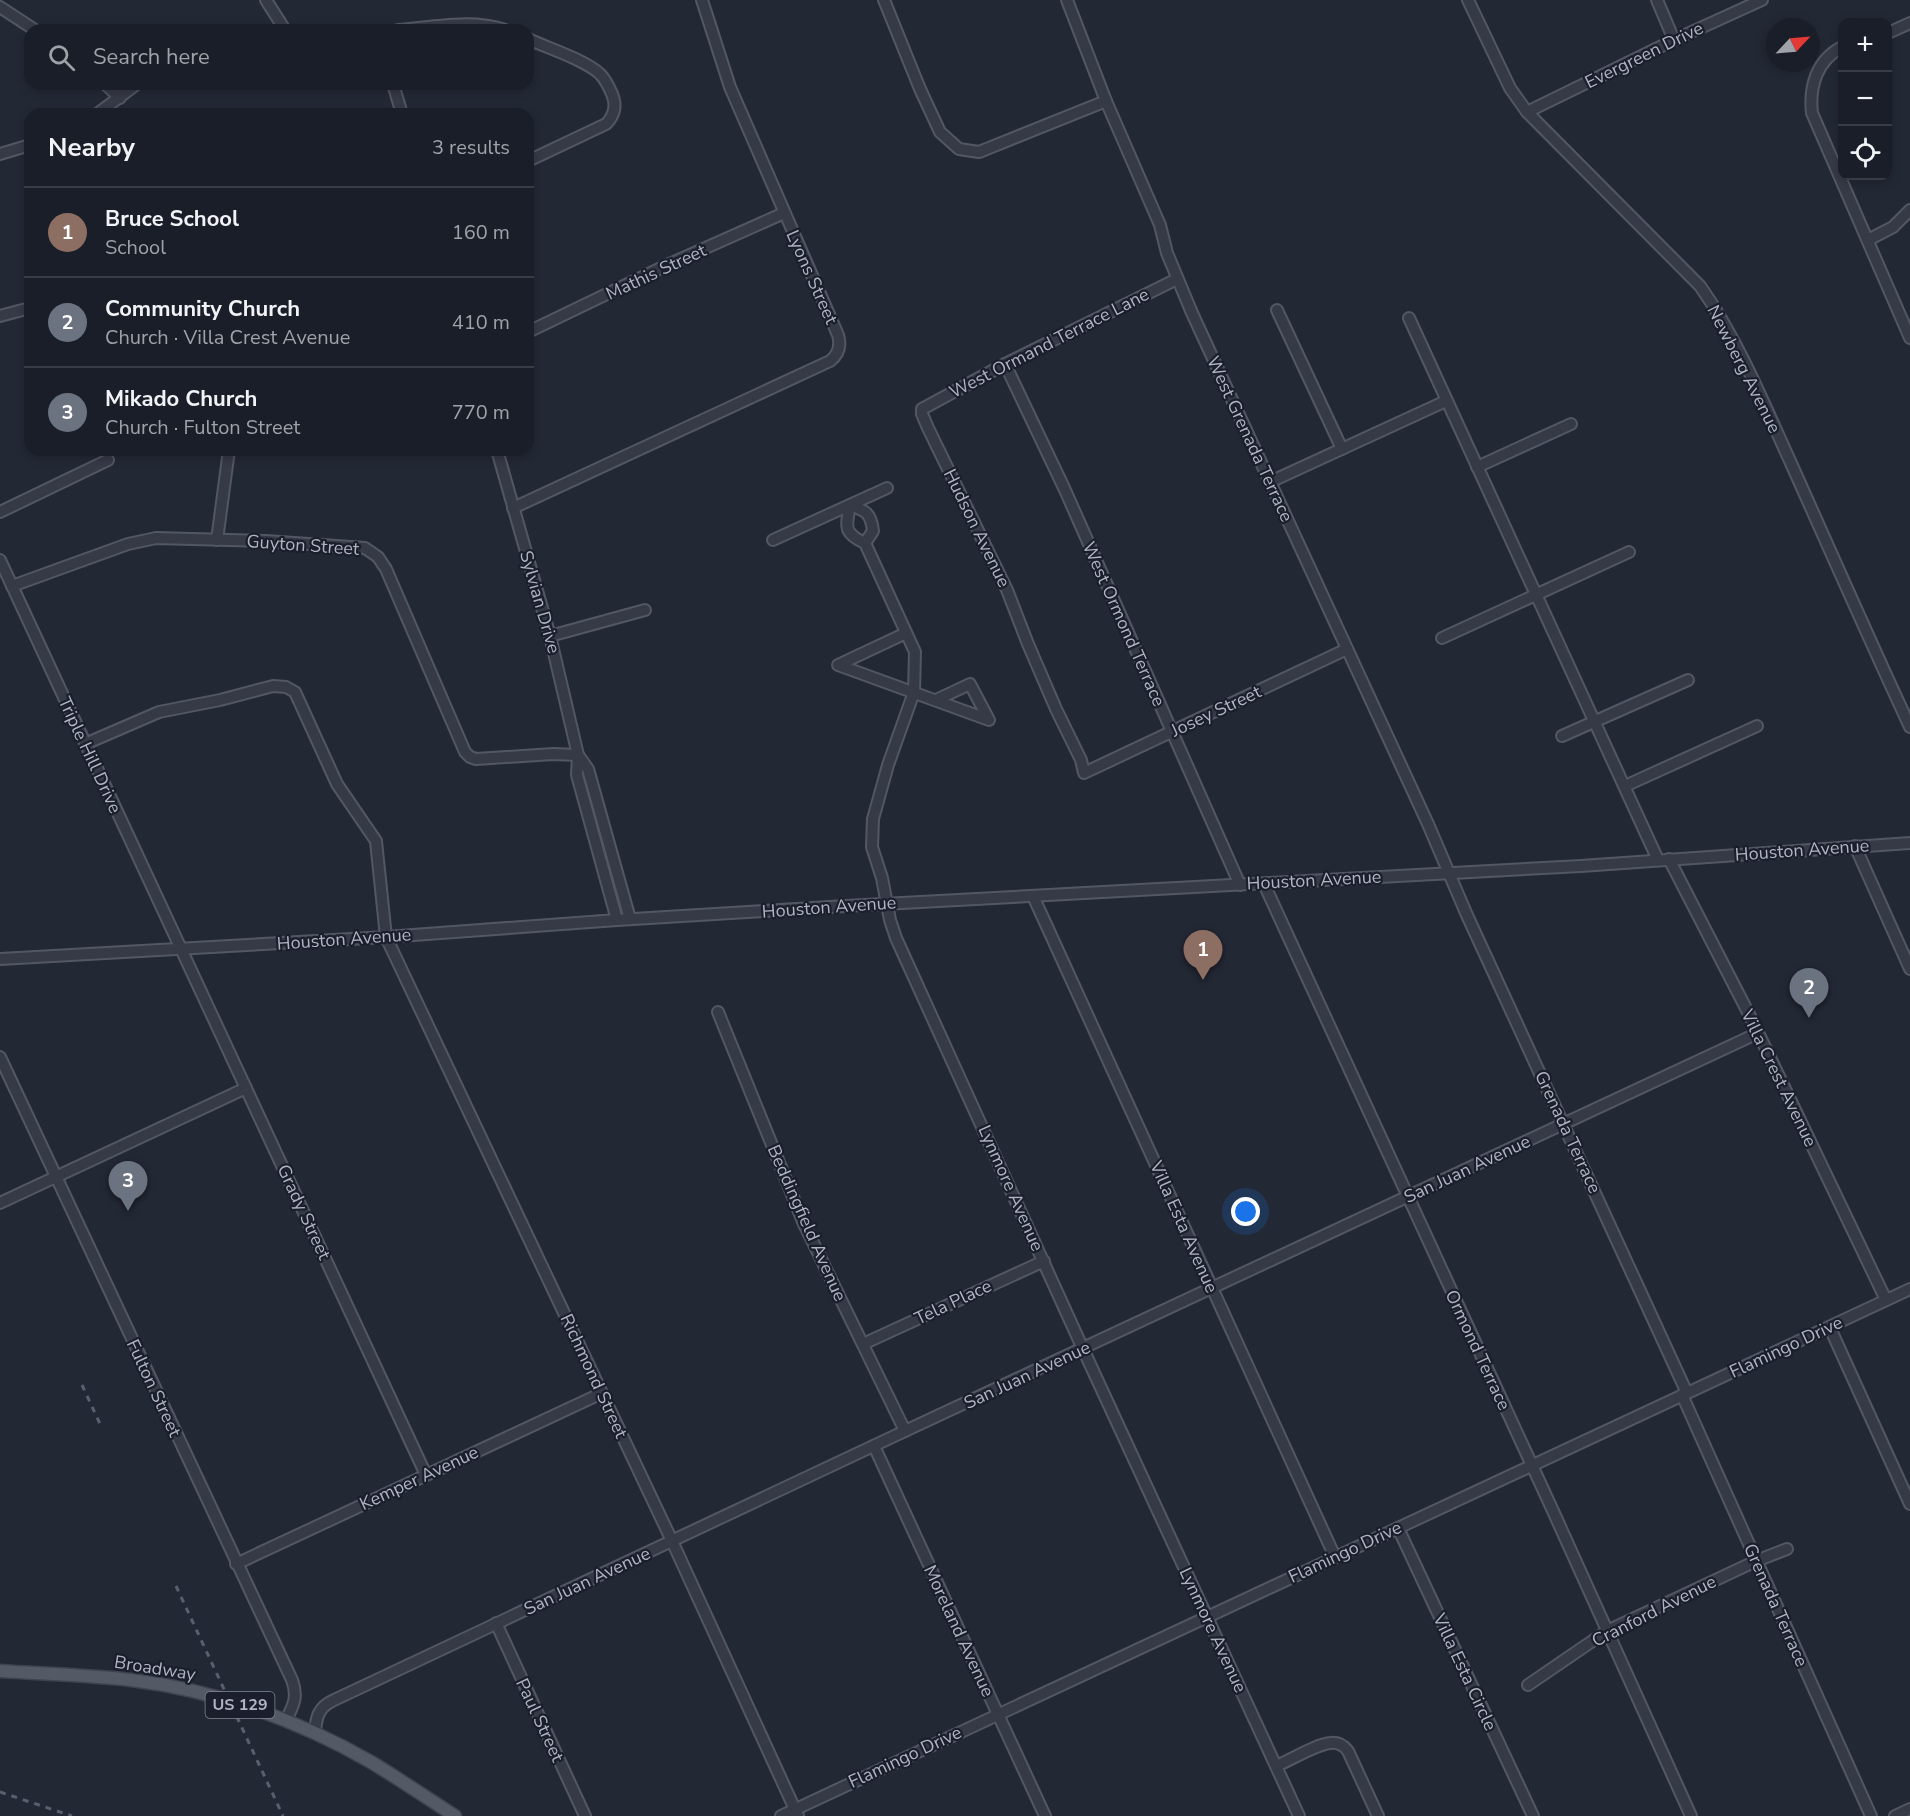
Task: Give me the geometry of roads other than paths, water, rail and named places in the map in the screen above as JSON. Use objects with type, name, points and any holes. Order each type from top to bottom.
[{"type":"main road","name":"Broadway","points":[[0,1671],[77,1675],[163,1685],[236,1704],[286,1720],[315,1733],[372,1763],[455,1816]]},
{"type":"street","points":[[266,0],[281,24]]},
{"type":"street","name":"Lyons Street","points":[[513,508],[835,357],[839,350],[838,334],[729,87],[702,0]]},
{"type":"street","points":[[884,0],[933,117],[945,138],[959,150],[979,152],[1106,101]]},
{"type":"street","name":"West Grenada Terrace","points":[[1067,0],[1106,101],[1160,225],[1177,279],[1449,872]]},
{"type":"street","name":"Newberg Avenue","points":[[1468,0],[1510,87],[1527,112],[1700,286],[1715,307],[1776,430],[1910,727]]},
{"type":"street","points":[[1657,0],[1674,40]]},
{"type":"street","name":"Evergreen Drive","points":[[1527,112],[1762,0]]},
{"type":"street","points":[[0,7],[26,24]]},
{"type":"street","points":[[1892,31],[1910,23]]},
{"type":"street","points":[[534,42],[587,66],[601,75],[614,100],[614,110],[606,124],[534,158]]},
{"type":"street","points":[[1838,50],[1826,58],[1818,71],[1811,93],[1812,112],[1910,338]]},
{"type":"street","points":[[111,90],[120,98]]},
{"type":"street","points":[[106,108],[130,90]]},
{"type":"street","points":[[395,90],[400,108]]},
{"type":"street","points":[[0,154],[24,147]]},
{"type":"street","points":[[1868,240],[1893,227],[1910,210]]},
{"type":"street","name":"Mathis Street","points":[[534,329],[665,266],[784,213]]},
{"type":"street","name":"West Ormand Terrace Lane","points":[[922,409],[1005,364],[1177,279]]},
{"type":"street","points":[[0,316],[24,310]]},
{"type":"street","points":[[1277,310],[1342,449]]},
{"type":"street","points":[[1409,318],[1625,786],[1664,859]]},
{"type":"street","name":"West Ormond Terrace","points":[[1005,364],[1065,490],[1240,885]]},
{"type":"street","points":[[1270,482],[1446,401]]},
{"type":"street","name":"Hudson Avenue","points":[[922,409],[921,414],[1007,590],[1056,709],[1081,760],[1084,773]]},
{"type":"street","points":[[1478,467],[1572,424]]},
{"type":"street","points":[[217,540],[228,456]]},
{"type":"street","name":"Sylvian Drive","points":[[499,456],[550,636],[578,755],[577,775],[617,920]]},
{"type":"street","points":[[0,513],[108,460]]},
{"type":"street","points":[[773,540],[887,488]]},
{"type":"street","points":[[850,505],[865,510],[872,520],[873,531],[865,543]]},
{"type":"street","name":"Lynmore Avenue","points":[[850,505],[846,526],[852,537],[865,543],[915,652],[915,692],[888,765],[873,819],[873,847],[896,938],[1299,1816]]},
{"type":"street","name":"Guyton Street","points":[[12,586],[128,544],[165,537],[362,547],[378,556],[386,569],[465,752],[470,757],[476,759],[553,754],[578,755]]},
{"type":"street","points":[[1442,638],[1629,552]]},
{"type":"street","name":"Triple Hill Drive","points":[[0,560],[181,950]]},
{"type":"street","points":[[550,636],[645,610]]},
{"type":"street","points":[[906,633],[838,665],[989,720],[970,684],[936,700]]},
{"type":"street","name":"Josey Street","points":[[1084,773],[1347,649]]},
{"type":"street","points":[[1562,736],[1688,680]]},
{"type":"street","name":"Richmond Street","points":[[85,744],[159,712],[220,700],[273,686],[290,688],[298,697],[337,784],[374,836],[386,937],[672,1541],[796,1813]]},
{"type":"street","points":[[1625,786],[1757,726]]},
{"type":"street","name":"Sylvian Drive","points":[[578,755],[588,769],[630,919]]},
{"type":"street","name":"Houston Avenue","points":[[0,959],[181,950],[630,919],[1264,884],[1910,843]]},
{"type":"street","points":[[1855,846],[1910,969]]},
{"type":"street","name":"Villa Crest Avenue","points":[[1664,859],[1758,1034],[1886,1300]]},
{"type":"street","name":"Grenada Terrace","points":[[1449,872],[1871,1816]]},
{"type":"street","name":"Ormond Terrace","points":[[1264,884],[1691,1816]]},
{"type":"street","name":"Villa Esta Avenue","points":[[1033,896],[1335,1557]]},
{"type":"street","name":"Grady Street","points":[[181,950],[426,1475]]},
{"type":"street","name":"Beddingfield Avenue","points":[[718,1012],[785,1180],[905,1431]]},
{"type":"street","name":"San Juan Avenue","points":[[315,1733],[316,1721],[324,1705],[905,1431],[1758,1034]]},
{"type":"street","name":"Fulton Street","points":[[0,1057],[296,1692],[295,1702],[286,1720]]},
{"type":"street","points":[[0,1203],[246,1088]]},
{"type":"street","name":"Tela Place","points":[[863,1344],[1044,1261]]},
{"type":"street","name":"Flamingo Drive","points":[[781,1816],[796,1813],[998,1714],[1910,1289]]},
{"type":"street","points":[[1830,1328],[1910,1504]]},
{"type":"street","name":"Kemper Avenue","points":[[236,1564],[602,1393]]},
{"type":"street","name":"Moreland Avenue","points":[[874,1446],[1045,1816]]},
{"type":"street","name":"Villa Esta Circle","points":[[1398,1528],[1533,1816]]},
{"type":"street","name":"Cranford Avenue","points":[[1528,1685],[1607,1631],[1756,1561],[1787,1549]]},
{"type":"street","name":"Paul Street","points":[[496,1623],[585,1816]]},
{"type":"street","points":[[1276,1767],[1323,1745],[1332,1743],[1344,1746],[1378,1816]]},
{"type":"street","points":[[1895,1816],[1910,1809]]},
{"type":"railway","points":[[82,1385],[101,1426]]},
{"type":"railway","points":[[176,1586],[283,1816]]},
{"type":"railway","points":[[0,1792],[72,1816]]},
{"type":"place","name":"Bruce School","points":[[1203,980]]},
{"type":"place","name":"Community Church","points":[[1809,1018]]},
{"type":"place","name":"Mikado Church","points":[[128,1211]]}]
